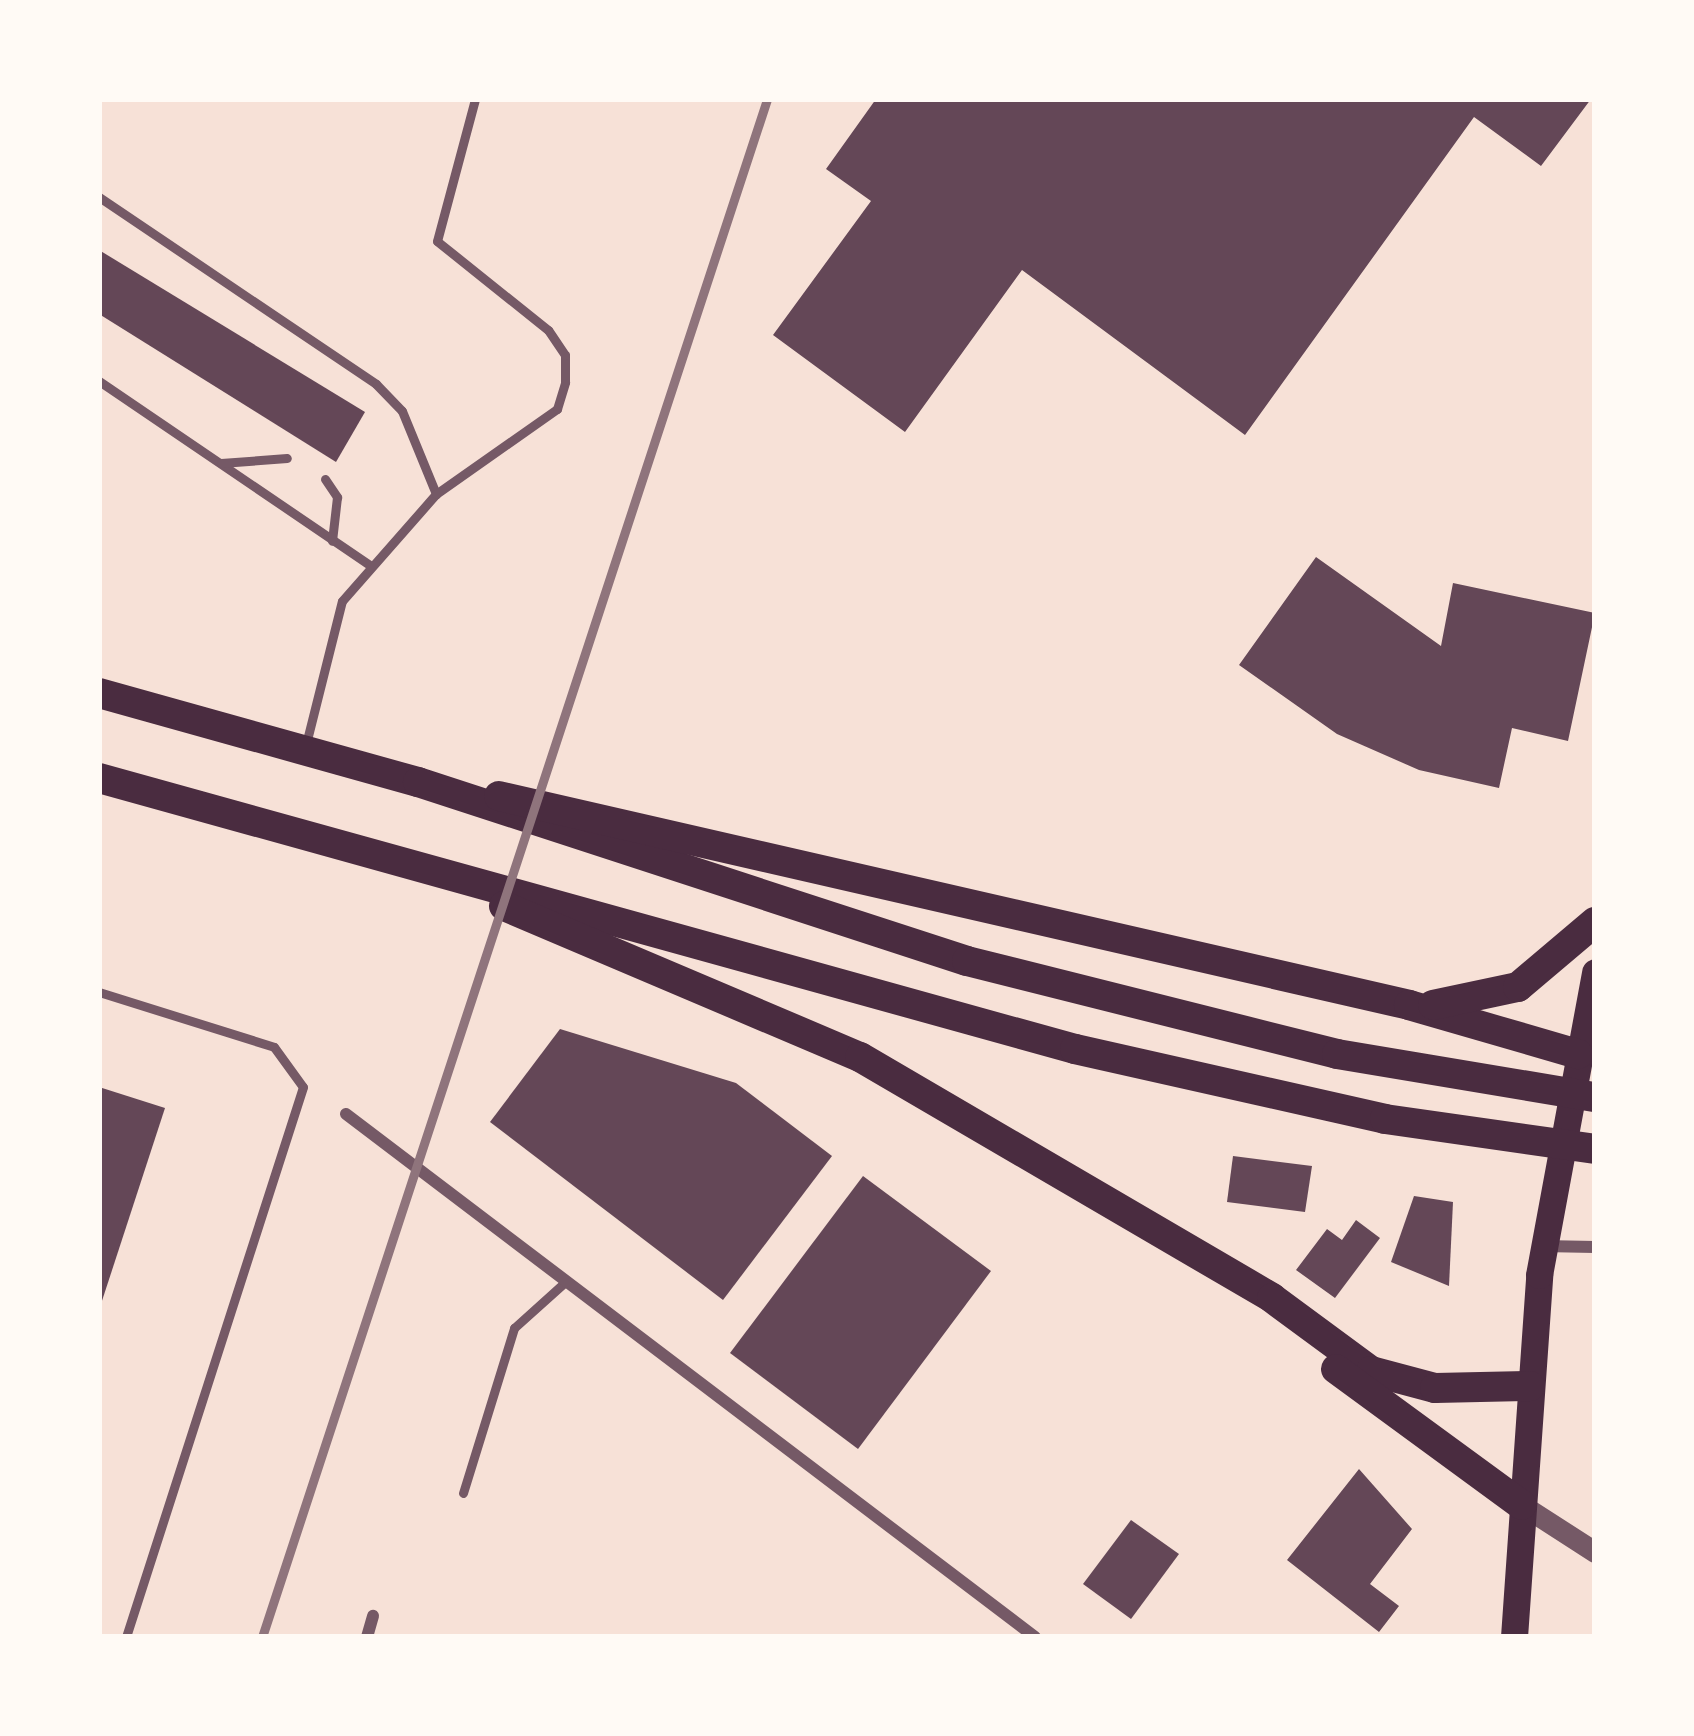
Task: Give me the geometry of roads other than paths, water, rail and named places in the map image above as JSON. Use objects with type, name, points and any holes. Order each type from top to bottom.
[{"type":"highway","points":[[99,693],[418,782],[624,857],[1047,983],[1462,1080],[1595,1096]]},
{"type":"highway","points":[[99,778],[393,860],[600,931],[1075,1049],[1501,1139],[1595,1149]]},
{"type":"highway","points":[[418,782],[636,821],[1409,1005],[1578,1054]]},
{"type":"highway","points":[[1409,1005],[1518,987],[1595,922]]},
{"type":"highway","points":[[600,931],[841,1047],[1177,1241],[1385,1377],[1530,1386]]},
{"type":"highway","points":[[1177,1241],[1522,1504]]},
{"type":"main road","points":[[1514,1637],[1542,1246],[1595,972]]},
{"type":"street","points":[[346,1114],[1035,1637]]},
{"type":"street","points":[[1542,1246],[1595,1247]]},
{"type":"street","points":[[1522,1504],[1595,1552]]},
{"type":"street","points":[[367,1637],[373,1616]]},
{"type":"lane","points":[[304,749],[342,601],[436,494],[531,432],[556,409],[565,382],[565,355],[548,330],[436,241],[475,99]]},
{"type":"lane","points":[[99,197],[376,384],[402,411],[436,494]]},
{"type":"lane","points":[[99,381],[370,566]]},
{"type":"lane","points":[[219,463],[287,458]]},
{"type":"lane","points":[[325,479],[337,497],[332,541]]},
{"type":"lane","points":[[99,992],[274,1047],[303,1087],[126,1637]]},
{"type":"lane","points":[[464,1493],[514,1328],[565,1282]]},
{"type":"railway","points":[[262,1637],[767,99]]}]
